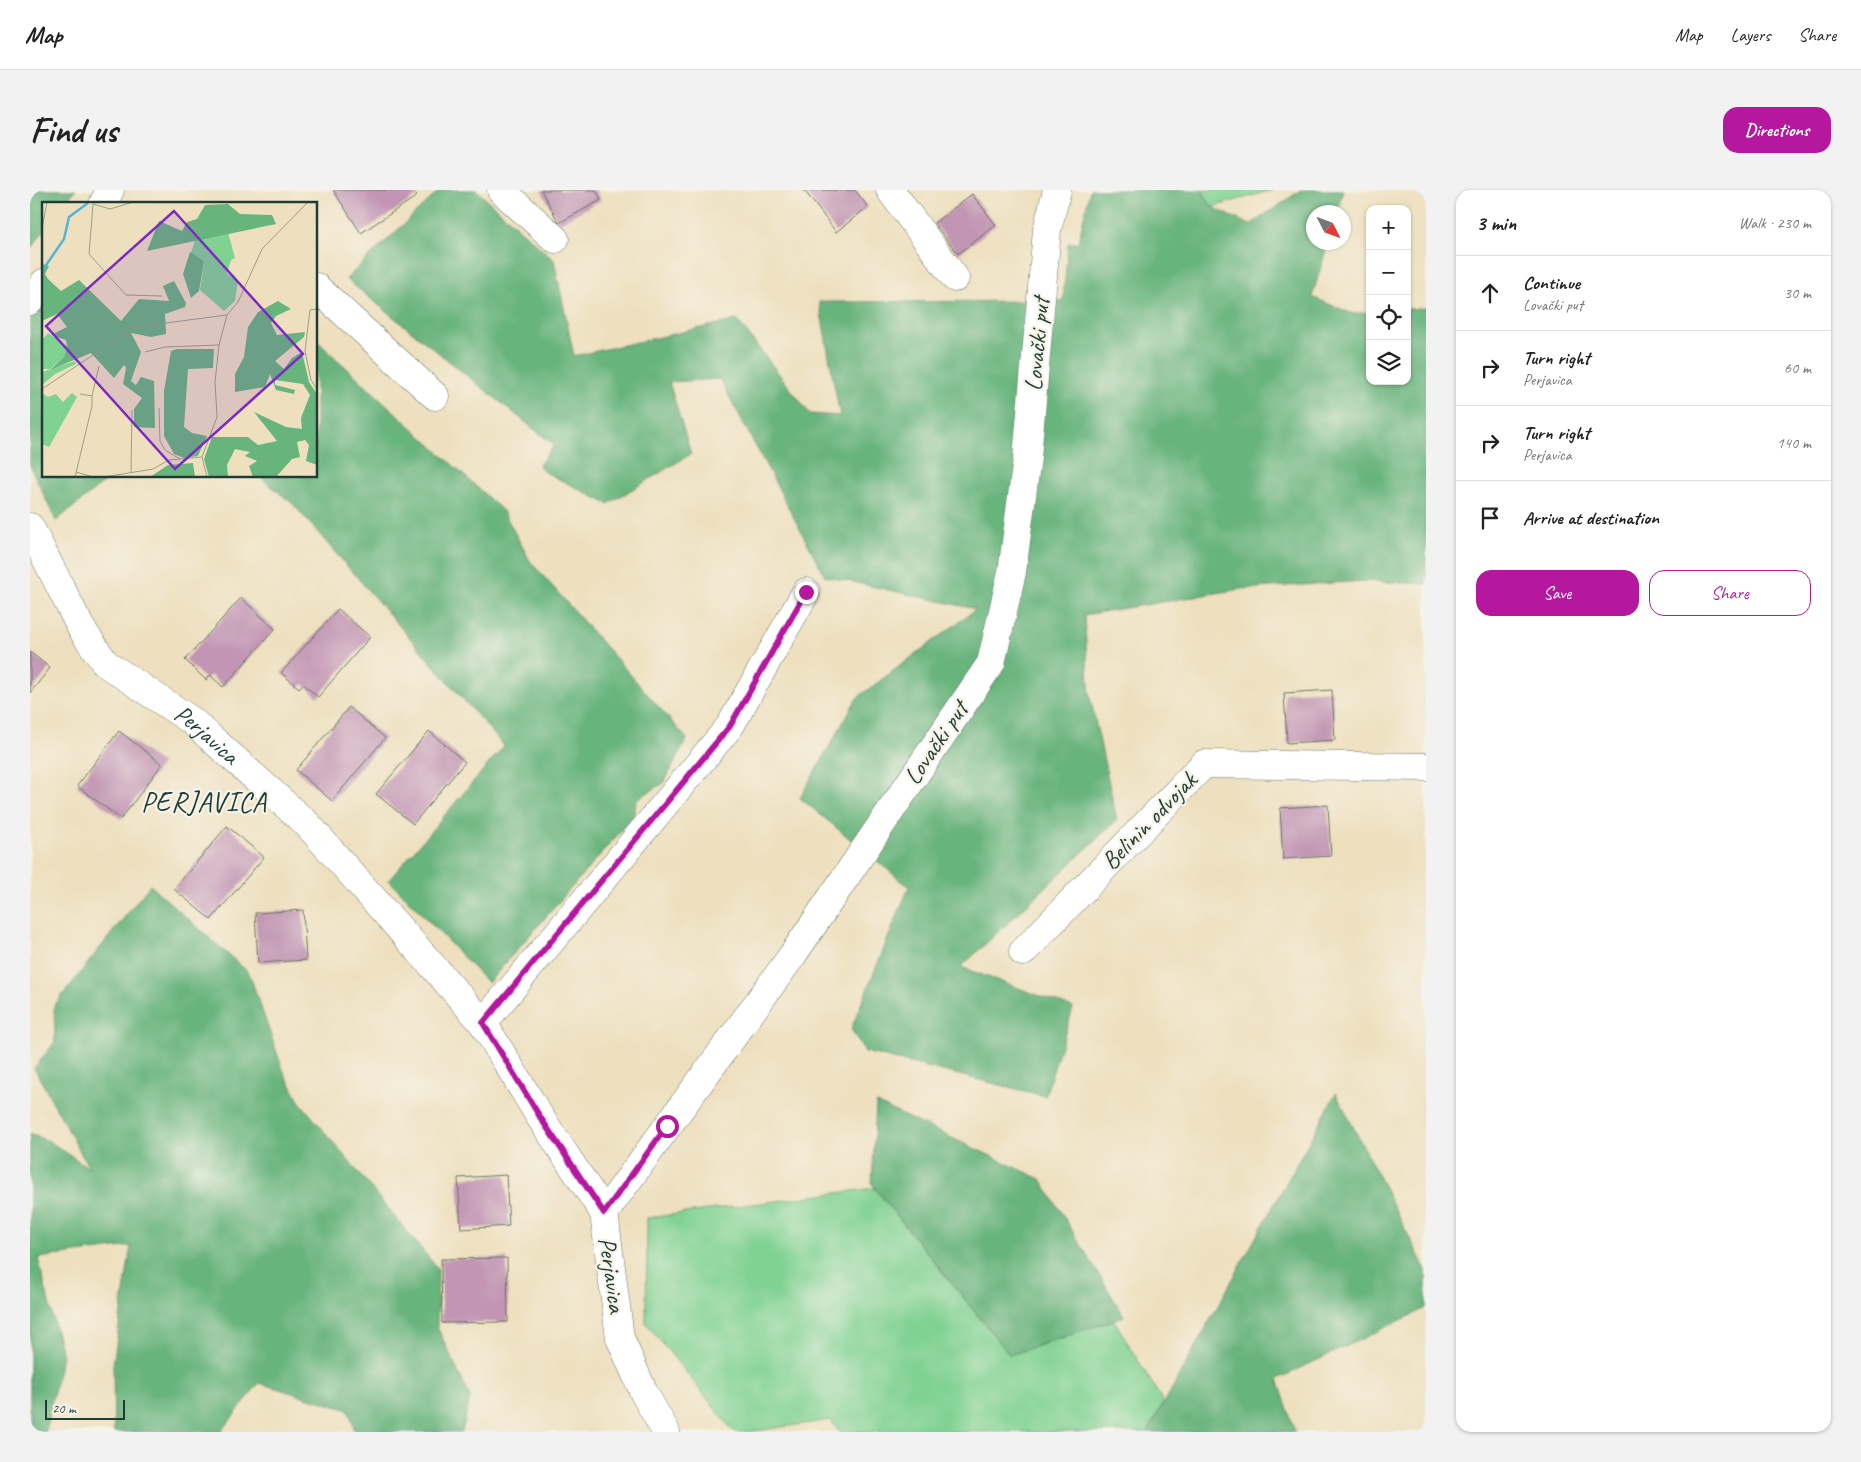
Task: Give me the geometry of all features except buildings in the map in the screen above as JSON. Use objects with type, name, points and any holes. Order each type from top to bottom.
[{"type":"street","points":[[104,202],[110,190]]},
{"type":"street","points":[[501,190],[555,239]]},
{"type":"street","points":[[890,190],[955,278]]},
{"type":"street","name":"Lovački put","points":[[604,1213],[792,956],[991,663],[1012,572],[1027,458],[1048,230],[1057,190]]},
{"type":"street","points":[[30,301],[42,285]]},
{"type":"street","points":[[318,289],[435,396]]},
{"type":"street","name":"Perjavica","points":[[30,527],[81,628],[105,663],[192,721],[308,825],[483,1023],[540,1117],[604,1213],[620,1338],[644,1394],[666,1432]]},
{"type":"street","points":[[483,1023],[730,726],[806,592]]},
{"type":"street","name":"Belinin odvojak","points":[[1023,952],[1204,764],[1426,767]]},
{"type":"green space","points":[[30,190],[75,190],[66,202],[42,202],[42,234],[30,249]]},
{"type":"green space","points":[[440,190],[476,190],[554,260],[574,356],[737,320],[810,414],[840,416],[819,302],[1063,301],[1068,243],[1078,243],[1090,190],[1202,190],[1212,207],[1250,225],[1301,190],[1343,190],[1339,205],[1306,205],[1306,250],[1326,250],[1312,297],[1353,314],[1366,312],[1366,385],[1411,385],[1411,309],[1426,308],[1426,584],[1365,581],[1240,589],[1084,615],[1090,697],[1117,820],[961,967],[1073,1008],[1045,1096],[865,1052],[851,1029],[909,887],[800,798],[857,698],[976,609],[825,576],[720,379],[669,382],[691,454],[608,504],[543,471],[539,465],[554,445],[346,279]]},
{"type":"green space","points":[[1202,190],[1273,190],[1212,207]]},
{"type":"green space","points":[[42,303],[42,478],[110,478],[56,521],[30,465],[30,320]]},
{"type":"green space","points":[[318,342],[503,511],[530,561],[687,739],[664,783],[637,799],[633,817],[488,983],[389,880],[504,746],[293,504],[261,478],[318,478]]},
{"type":"green space","points":[[150,885],[249,973],[283,1070],[299,1101],[438,1269],[437,1327],[470,1397],[462,1432],[355,1432],[349,1410],[259,1383],[221,1432],[114,1432],[113,1365],[131,1246],[38,1258],[62,1355],[45,1432],[37,1432],[30,1428],[30,1134],[49,1141],[89,1168],[34,1068],[55,1042],[54,1006]]},
{"type":"green space","points":[[1336,1093],[1426,1270],[1426,1308],[1278,1379],[1295,1432],[1148,1432]]},
{"type":"green space","points":[[876,1103],[1041,1179],[1124,1316],[1010,1355],[872,1184]]},
{"type":"green space","points":[[874,1188],[1010,1355],[1114,1320],[1163,1402],[1148,1432],[839,1432],[831,1420],[748,1432],[734,1432],[646,1323],[647,1218]]},
{"type":"district","name":"PERJAVICA","points":[[204,801]]},
{"type":"route","points":[[667,1126],[604,1213],[540,1117],[483,1023],[639,838],[730,726],[806,592]]}]
